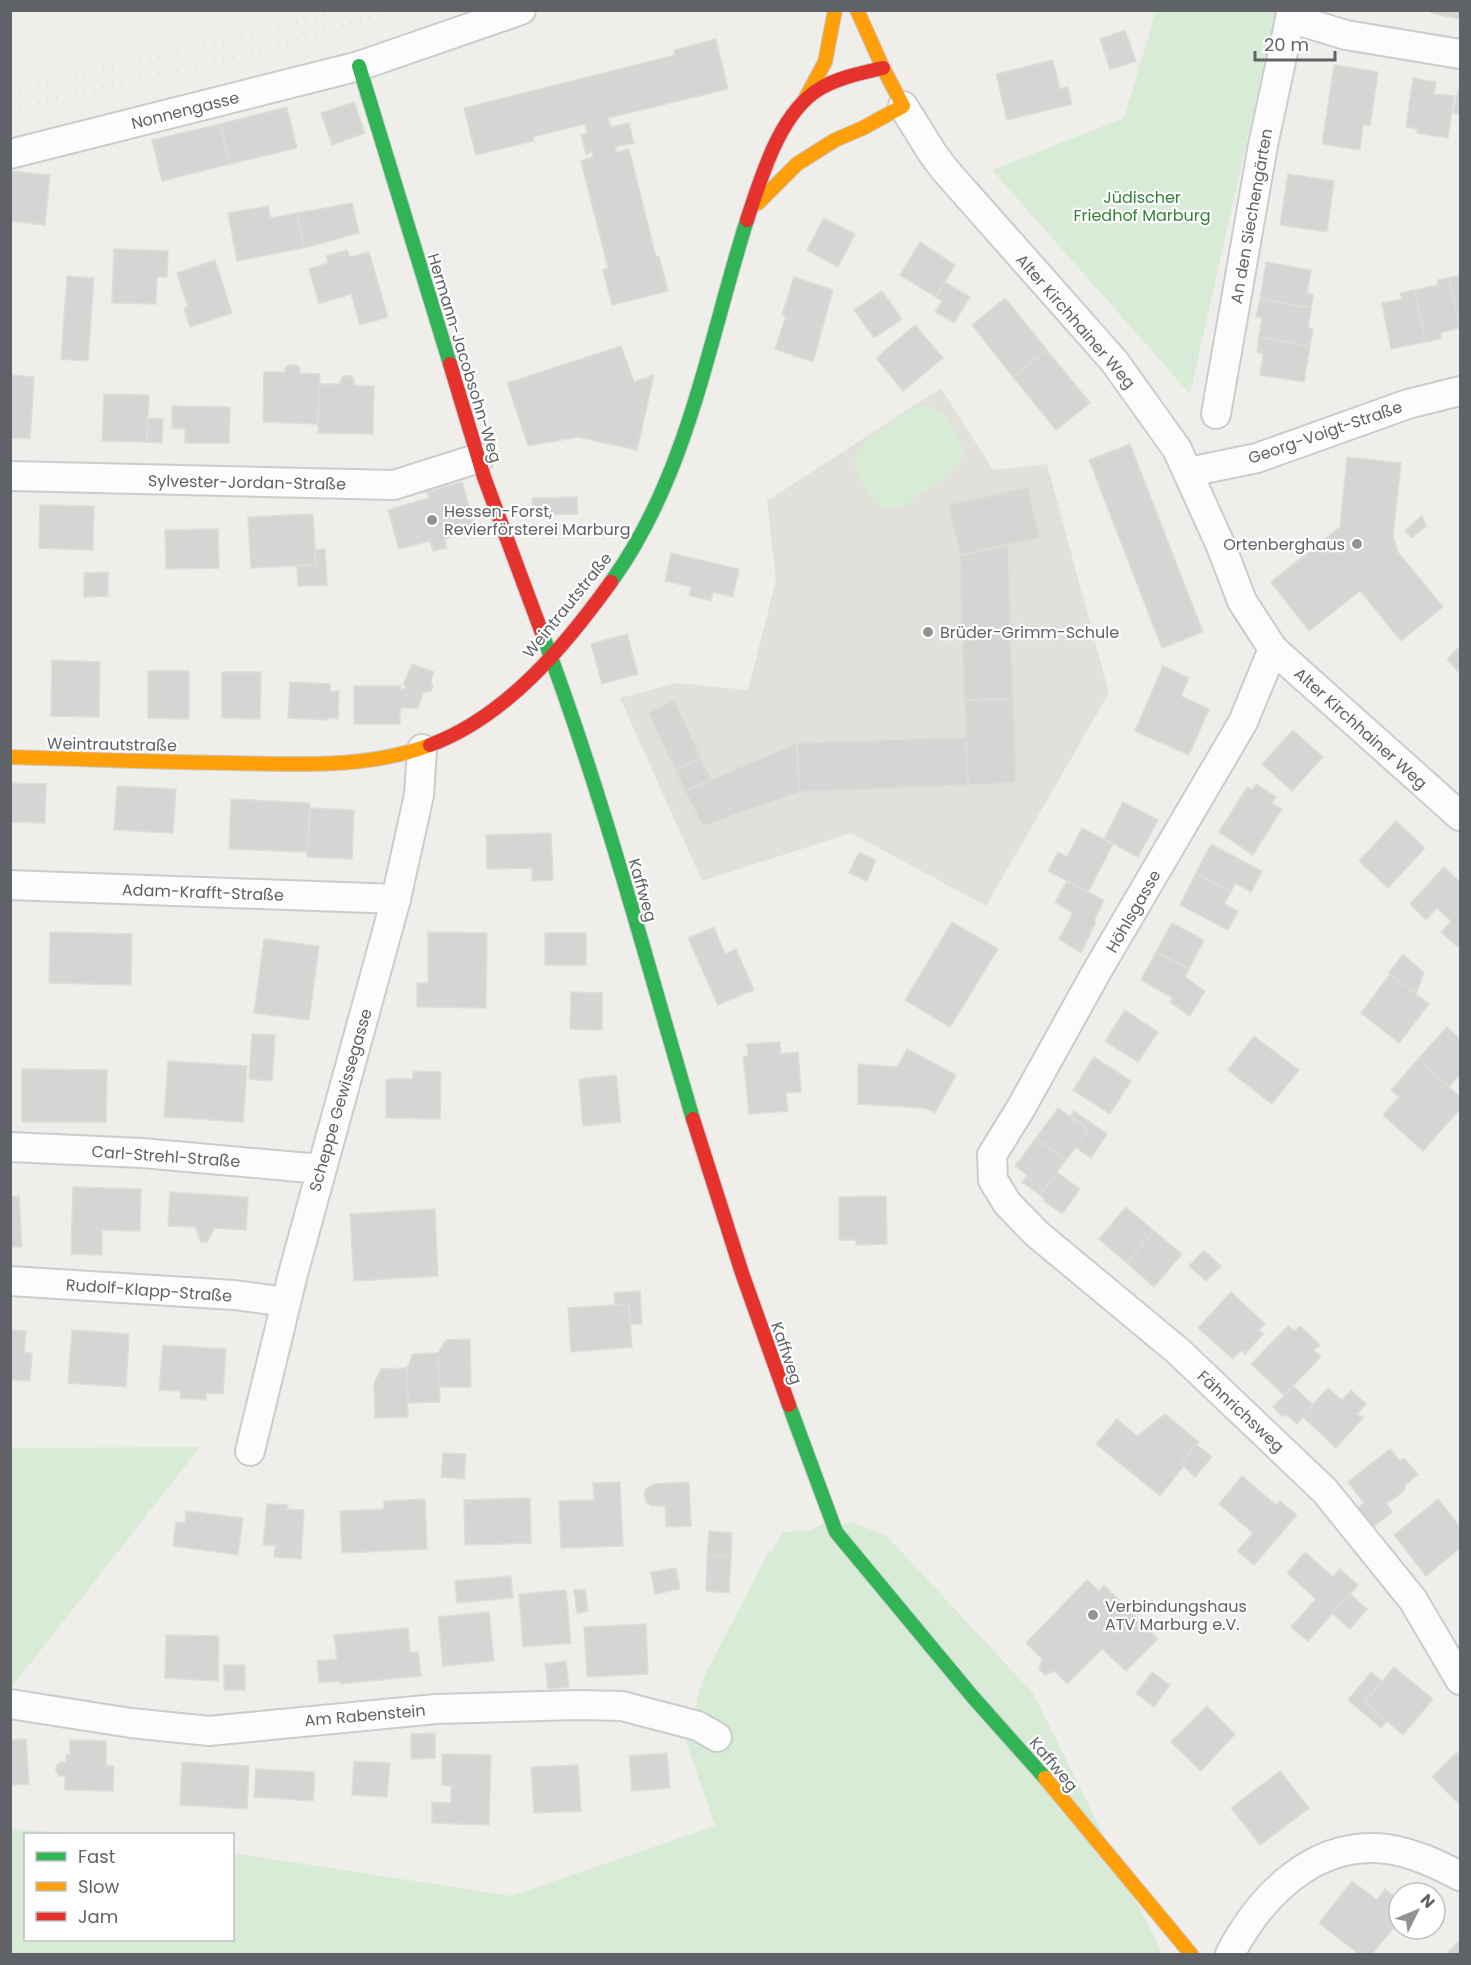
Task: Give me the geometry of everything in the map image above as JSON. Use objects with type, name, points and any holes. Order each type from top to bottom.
[{"type":"street","name":"Nonnengasse","points":[[10,154],[359,66],[521,10]]},
{"type":"street","points":[[804,101],[825,62],[835,10]]},
{"type":"street","points":[[857,10],[903,106]]},
{"type":"street","points":[[1291,14],[1346,35],[1461,54]]},
{"type":"street","name":"An den Siechengärten","points":[[1216,414],[1263,145],[1291,14]]},
{"type":"street","name":"Hermann-Jacobsohn-Weg","points":[[359,66],[478,458],[503,532],[552,655]]},
{"type":"street","name":"Weintrautstraße","points":[[10,758],[289,765],[356,761],[422,749],[453,735],[489,711],[525,682],[552,655],[585,615],[643,531],[661,493],[696,399],[750,211],[765,167],[784,129],[804,101],[833,81],[883,68]]},
{"type":"street","name":"Weintrautstraße","points":[[750,211],[797,164],[835,140],[903,106]]},
{"type":"street","name":"Alter Kirchhainer Weg","points":[[903,106],[945,170],[1114,361],[1177,449],[1189,472],[1242,602],[1273,649],[1340,707],[1385,751],[1461,816]]},
{"type":"street","name":"Georg-Voigt-Straße","points":[[1189,472],[1257,458],[1408,404],[1461,391]]},
{"type":"street","name":"Sylvester-Jordan-Straße","points":[[10,476],[394,485],[478,458]]},
{"type":"street","name":"Höhlsgasse","points":[[992,1171],[992,1155],[1242,722],[1273,649]]},
{"type":"street","name":"Kaffweg","points":[[552,655],[588,764],[695,1125],[766,1342],[830,1520],[836,1532],[902,1612],[972,1696],[1033,1763],[1191,1954]]},
{"type":"street","name":"Scheppe Gewissegasse","points":[[250,1451],[321,1169],[396,900],[419,795],[422,749]]},
{"type":"street","name":"Adam-Krafft-Straße","points":[[10,885],[396,900]]},
{"type":"street","name":"Carl-Strehl-Straße","points":[[10,1147],[142,1153],[321,1169]]},
{"type":"street","name":"Fähnrichsweg","points":[[992,1171],[993,1180],[1007,1203],[1037,1234],[1178,1351],[1325,1491],[1413,1600],[1461,1680]]},
{"type":"street","name":"Rudolf-Klapp-Straße","points":[[10,1281],[234,1295],[286,1302]]},
{"type":"street","name":"Am Rabenstein","points":[[10,1704],[131,1723],[208,1731],[436,1709],[610,1706],[698,1725],[717,1737]]},
{"type":"street","points":[[1230,1954],[1265,1901],[1288,1878],[1327,1856],[1363,1848],[1387,1849],[1430,1861],[1461,1876]]},
{"type":"shaded area","name":"Brüder-Grimm-Schule","points":[[941,388],[993,470],[1047,464],[1109,693],[986,906],[851,833],[702,881],[620,698],[677,683],[748,690],[776,580],[767,501]]},
{"type":"green space","name":"Jüdischer Friedhof Marburg","points":[[1156,11],[1276,11],[1190,394],[992,170],[1124,118]]},
{"type":"green space","points":[[920,406],[935,409],[952,425],[962,447],[961,461],[942,479],[913,500],[899,507],[885,507],[874,499],[857,474],[855,455],[884,427]]},
{"type":"green space","points":[[200,1447],[11,1688],[11,1448]]},
{"type":"green space","points":[[829,1520],[841,1526],[851,1522],[886,1535],[1033,1693],[1161,1951],[1158,1954],[11,1954],[10,1829],[71,1833],[24,1833],[24,1941],[234,1941],[234,1853],[511,1896],[715,1826],[681,1726],[691,1727],[702,1681],[769,1551],[771,1552],[783,1532],[812,1530]]},
{"type":"building","points":[[1431,10],[1460,10],[1460,19],[1431,13]]},
{"type":"building","points":[[1125,30],[1136,61],[1110,70],[1100,39]]},
{"type":"building","points":[[716,39],[728,89],[608,118],[611,127],[629,123],[634,143],[615,147],[617,152],[629,149],[656,257],[659,256],[668,291],[612,305],[603,270],[608,268],[581,161],[593,157],[592,152],[586,154],[581,135],[587,133],[585,124],[533,137],[534,141],[476,155],[464,108],[675,55],[674,50]]},
{"type":"building","points":[[1053,60],[1060,89],[1068,87],[1072,104],[1007,120],[996,74]]},
{"type":"building","points":[[1334,65],[1378,72],[1370,126],[1363,125],[1360,150],[1322,144]]},
{"type":"building","points":[[1413,78],[1436,82],[1434,94],[1454,96],[1448,138],[1417,133],[1417,129],[1406,127]]},
{"type":"building","points":[[1460,86],[1460,114],[1453,113]]},
{"type":"building","points":[[354,102],[365,133],[332,145],[321,113]]},
{"type":"building","points":[[287,107],[297,148],[230,164],[220,124]]},
{"type":"building","points":[[220,124],[230,164],[162,181],[152,140]]},
{"type":"building","points":[[11,171],[50,175],[45,225],[10,221]]},
{"type":"building","points":[[1288,174],[1334,181],[1327,232],[1280,225]]},
{"type":"building","points":[[352,203],[359,233],[304,248],[297,213]]},
{"type":"building","points":[[268,206],[271,218],[297,213],[304,248],[237,261],[228,213]]},
{"type":"building","points":[[824,218],[855,234],[838,267],[807,250]]},
{"type":"building","points":[[920,242],[955,265],[936,297],[900,275]]},
{"type":"building","points":[[114,249],[168,251],[167,277],[157,277],[156,304],[112,303]]},
{"type":"building","points":[[347,250],[350,257],[369,252],[388,317],[360,325],[351,294],[319,304],[309,269],[328,263],[326,256]]},
{"type":"building","points":[[215,260],[232,313],[190,327],[184,308],[188,307],[177,273]]},
{"type":"building","points":[[1266,262],[1311,270],[1307,293],[1313,295],[1311,308],[1260,299]]},
{"type":"building","points":[[1460,275],[1460,328],[1449,278]]},
{"type":"building","points":[[67,276],[94,278],[88,361],[61,359]]},
{"type":"building","points":[[794,277],[833,290],[813,362],[775,349],[786,316],[782,315]]},
{"type":"building","points":[[1449,278],[1460,328],[1440,333],[1441,339],[1426,342],[1414,290],[1438,285],[1437,280]]},
{"type":"building","points":[[945,282],[970,297],[954,323],[935,312],[942,301],[936,297]]},
{"type":"building","points":[[1414,290],[1426,342],[1391,349],[1382,303],[1402,299],[1400,293]]},
{"type":"building","points":[[882,291],[902,319],[874,338],[854,310]]},
{"type":"building","points":[[1005,298],[1047,350],[1013,377],[972,325]]},
{"type":"building","points":[[1260,299],[1311,308],[1308,328],[1313,329],[1310,346],[1259,337],[1262,318],[1256,317]]},
{"type":"building","points":[[915,325],[943,358],[903,391],[876,358]]},
{"type":"building","points":[[1259,337],[1310,346],[1304,382],[1260,375],[1263,354],[1257,352]]},
{"type":"building","points":[[621,346],[634,382],[654,375],[637,450],[578,437],[528,446],[507,383]]},
{"type":"building","points":[[1047,350],[1090,403],[1056,430],[1013,377]]},
{"type":"building","points":[[289,365],[297,365],[300,373],[320,374],[318,424],[263,422],[264,372],[285,372],[285,368]]},
{"type":"building","points":[[10,375],[34,377],[30,439],[10,438]]},
{"type":"building","points":[[343,376],[351,376],[354,385],[374,386],[373,434],[318,433],[319,384],[339,384]]},
{"type":"building","points":[[104,394],[149,395],[147,442],[102,441]]},
{"type":"building","points":[[172,406],[230,407],[229,443],[185,443],[185,429],[172,428]]},
{"type":"building","points":[[148,418],[163,419],[162,443],[147,442]]},
{"type":"building","points":[[1130,444],[1203,632],[1162,648],[1089,460]]},
{"type":"building","name":"Ortenberghaus","points":[[1347,457],[1401,463],[1393,535],[1398,552],[1443,607],[1401,641],[1360,591],[1309,631],[1271,582],[1340,527]]},
{"type":"building","name":"Hessen-Forst, Revierförsterei Marburg","points":[[462,482],[476,531],[445,539],[447,548],[433,551],[430,541],[399,549],[388,510],[429,498],[427,492]]},
{"type":"building","points":[[1028,487],[1039,538],[960,555],[948,505]]},
{"type":"building","points":[[577,497],[578,514],[533,515],[532,498]]},
{"type":"building","points":[[40,505],[94,506],[93,550],[39,548]]},
{"type":"building","points":[[313,514],[316,565],[251,568],[248,517]]},
{"type":"building","points":[[1422,515],[1426,526],[1412,538],[1405,531]]},
{"type":"building","points":[[218,529],[219,568],[166,569],[165,530]]},
{"type":"building","points":[[1008,545],[1013,699],[964,700],[960,555]]},
{"type":"building","points":[[325,549],[327,585],[298,586],[297,566],[316,565],[315,550]]},
{"type":"building","points":[[671,553],[739,569],[733,597],[713,592],[711,601],[689,595],[691,587],[665,581]]},
{"type":"building","points":[[108,572],[108,596],[84,597],[84,573]]},
{"type":"building","points":[[627,634],[638,674],[602,684],[591,644]]},
{"type":"building","points":[[1460,646],[1460,674],[1447,659]]},
{"type":"building","points":[[52,660],[100,662],[99,717],[51,716]]},
{"type":"building","points":[[412,664],[434,672],[431,691],[423,693],[418,708],[400,708],[400,724],[354,724],[354,686],[400,686],[400,689],[405,689],[406,686],[403,685]]},
{"type":"building","points":[[1163,666],[1189,678],[1181,696],[1209,709],[1189,755],[1135,731]]},
{"type":"building","points":[[148,671],[189,671],[189,719],[148,718]]},
{"type":"building","points":[[222,672],[261,672],[260,719],[222,718]]},
{"type":"building","points":[[290,682],[330,684],[330,691],[339,691],[338,719],[288,718]]},
{"type":"building","points":[[1013,699],[1016,783],[968,785],[964,700]]},
{"type":"building","points":[[674,700],[701,758],[675,770],[648,713]]},
{"type":"building","points":[[1293,730],[1323,757],[1292,791],[1262,764]]},
{"type":"building","points":[[966,737],[968,785],[799,792],[797,743]]},
{"type":"building","points":[[797,743],[799,792],[703,826],[685,791]]},
{"type":"building","points":[[701,758],[711,779],[685,791],[675,770]]},
{"type":"building","points":[[10,783],[46,784],[45,823],[10,822]]},
{"type":"building","points":[[1256,784],[1276,797],[1272,803],[1282,809],[1253,855],[1219,832],[1247,787],[1252,790]]},
{"type":"building","points":[[117,786],[176,789],[173,833],[114,830]]},
{"type":"building","points":[[231,799],[310,803],[308,852],[229,849]]},
{"type":"building","points":[[1123,802],[1158,820],[1138,857],[1104,839]]},
{"type":"building","points":[[310,808],[354,810],[352,859],[307,857]]},
{"type":"building","points":[[1396,821],[1425,848],[1388,888],[1359,861]]},
{"type":"building","points":[[1082,828],[1113,844],[1088,892],[1048,871],[1058,852],[1067,857]]},
{"type":"building","points":[[551,833],[553,880],[532,881],[532,868],[487,869],[486,835]]},
{"type":"building","points":[[1211,844],[1262,871],[1251,892],[1235,883],[1231,892],[1196,873]]},
{"type":"building","points":[[859,852],[876,860],[867,881],[849,873]]},
{"type":"building","points":[[1444,867],[1460,882],[1460,945],[1458,947],[1441,932],[1451,921],[1437,908],[1426,920],[1410,904]]},
{"type":"building","points":[[1196,873],[1231,892],[1224,904],[1238,911],[1228,930],[1180,905]]},
{"type":"building","points":[[1067,881],[1104,900],[1081,953],[1059,939],[1073,913],[1055,902]]},
{"type":"building","points":[[952,922],[998,949],[950,1027],[905,1000]]},
{"type":"building","points":[[1172,923],[1204,940],[1189,969],[1156,952]]},
{"type":"building","points":[[714,927],[725,954],[736,949],[754,990],[718,1005],[688,938]]},
{"type":"building","points":[[50,932],[132,934],[131,985],[49,983]]},
{"type":"building","points":[[428,932],[487,933],[486,1008],[417,1007],[417,983],[428,983]]},
{"type":"building","points":[[545,933],[586,933],[586,965],[545,965]]},
{"type":"building","points":[[264,939],[319,946],[309,1020],[254,1013]]},
{"type":"building","points":[[1156,952],[1189,969],[1185,977],[1205,991],[1190,1016],[1170,1002],[1173,998],[1141,980]]},
{"type":"building","points":[[1403,954],[1424,973],[1416,994],[1389,973]]},
{"type":"building","points":[[1390,974],[1429,1004],[1399,1043],[1361,1013]]},
{"type":"building","points":[[571,992],[602,993],[602,1030],[570,1029]]},
{"type":"building","points":[[1125,1010],[1158,1032],[1138,1062],[1105,1041]]},
{"type":"building","points":[[1447,1027],[1460,1039],[1460,1074],[1449,1087],[1418,1059]]},
{"type":"building","points":[[252,1034],[275,1035],[272,1081],[249,1079]]},
{"type":"building","points":[[1254,1036],[1299,1070],[1272,1104],[1228,1070]]},
{"type":"building","points":[[780,1042],[781,1054],[798,1052],[801,1092],[786,1093],[788,1111],[749,1114],[743,1056],[748,1056],[747,1044]]},
{"type":"building","points":[[907,1049],[956,1075],[935,1113],[925,1108],[858,1104],[858,1064],[897,1067]]},
{"type":"building","points":[[1094,1057],[1131,1081],[1110,1114],[1073,1090]]},
{"type":"building","points":[[1418,1059],[1460,1097],[1460,1109],[1423,1151],[1383,1115],[1399,1097],[1391,1090]]},
{"type":"building","points":[[168,1061],[247,1066],[243,1122],[164,1117]]},
{"type":"building","points":[[22,1069],[107,1070],[106,1122],[22,1122]]},
{"type":"building","points":[[413,1071],[441,1072],[440,1119],[386,1118],[386,1079],[413,1079]]},
{"type":"building","points":[[616,1075],[621,1122],[583,1126],[579,1079]]},
{"type":"building","points":[[1058,1108],[1089,1130],[1066,1160],[1036,1138]]},
{"type":"building","points":[[1074,1111],[1107,1134],[1091,1158],[1075,1147],[1089,1130],[1071,1116]]},
{"type":"building","points":[[1036,1138],[1066,1160],[1040,1195],[1022,1182],[1027,1175],[1015,1166]]},
{"type":"building","points":[[1057,1172],[1080,1189],[1062,1214],[1044,1201],[1045,1199],[1040,1195]]},
{"type":"building","points":[[73,1187],[141,1189],[140,1231],[102,1230],[102,1255],[71,1254]]},
{"type":"building","points":[[170,1192],[248,1197],[246,1230],[215,1228],[207,1242],[201,1242],[195,1227],[168,1226]]},
{"type":"building","points":[[19,1196],[22,1247],[10,1247],[10,1197]]},
{"type":"building","points":[[886,1196],[887,1244],[856,1245],[856,1240],[839,1240],[839,1197]]},
{"type":"building","points":[[1126,1207],[1154,1231],[1127,1263],[1099,1239]]},
{"type":"building","points":[[435,1209],[438,1276],[354,1281],[350,1214]]},
{"type":"building","points":[[1154,1231],[1182,1254],[1154,1287],[1127,1263]]},
{"type":"building","points":[[1204,1250],[1221,1266],[1206,1281],[1189,1266]]},
{"type":"building","points":[[640,1291],[642,1324],[631,1324],[629,1304],[615,1305],[614,1293]]},
{"type":"building","points":[[1231,1292],[1265,1324],[1259,1330],[1263,1334],[1245,1354],[1242,1350],[1233,1359],[1198,1328]]},
{"type":"building","points":[[629,1304],[632,1347],[571,1352],[568,1308]]},
{"type":"building","points":[[1288,1326],[1294,1331],[1300,1326],[1320,1345],[1314,1350],[1321,1357],[1284,1395],[1251,1364]]},
{"type":"building","points":[[10,1330],[26,1331],[24,1352],[32,1353],[30,1381],[10,1380]]},
{"type":"building","points":[[72,1330],[129,1334],[126,1387],[68,1383]]},
{"type":"building","points":[[470,1339],[471,1387],[439,1387],[438,1353],[446,1340]]},
{"type":"building","points":[[163,1345],[226,1349],[223,1394],[206,1393],[206,1400],[180,1398],[181,1391],[159,1390]]},
{"type":"building","points":[[438,1353],[440,1402],[408,1403],[407,1368],[413,1354]]},
{"type":"building","points":[[407,1368],[408,1417],[375,1418],[374,1383],[381,1369]]},
{"type":"building","points":[[1293,1386],[1313,1405],[1297,1424],[1286,1414],[1283,1417],[1273,1407]]},
{"type":"building","points":[[1328,1388],[1342,1400],[1351,1390],[1366,1404],[1357,1414],[1363,1418],[1336,1448],[1302,1416]]},
{"type":"building","points":[[1165,1414],[1199,1442],[1160,1496],[1096,1444],[1117,1419],[1137,1436]]},
{"type":"building","points":[[1196,1444],[1212,1457],[1195,1477],[1181,1464]]},
{"type":"building","points":[[1390,1449],[1400,1461],[1404,1458],[1418,1475],[1405,1485],[1406,1488],[1396,1498],[1386,1503],[1392,1512],[1367,1532],[1352,1513],[1364,1503],[1348,1482]]},
{"type":"building","points":[[443,1453],[466,1454],[464,1479],[441,1477]]},
{"type":"building","points":[[1242,1476],[1276,1505],[1280,1501],[1297,1515],[1254,1565],[1237,1551],[1253,1533],[1219,1504]]},
{"type":"building","points":[[620,1482],[623,1546],[561,1548],[559,1501],[594,1500],[593,1483]]},
{"type":"building","points":[[689,1482],[691,1526],[666,1527],[665,1506],[652,1506],[646,1502],[644,1495],[646,1489],[654,1484]]},
{"type":"building","points":[[530,1498],[531,1543],[465,1545],[464,1500]]},
{"type":"building","points":[[425,1499],[427,1549],[342,1553],[340,1511],[384,1509],[384,1501]]},
{"type":"building","points":[[1438,1499],[1460,1527],[1460,1548],[1426,1576],[1394,1535]]},
{"type":"building","points":[[267,1504],[288,1505],[287,1509],[304,1510],[301,1559],[274,1557],[275,1545],[263,1545]]},
{"type":"building","points":[[186,1511],[243,1518],[238,1555],[173,1546],[176,1522],[185,1523]]},
{"type":"building","points":[[709,1531],[732,1533],[731,1557],[707,1555]]},
{"type":"building","points":[[1305,1552],[1333,1577],[1340,1569],[1358,1585],[1308,1641],[1291,1627],[1316,1599],[1287,1573]]},
{"type":"building","points":[[707,1555],[731,1557],[729,1593],[706,1591]]},
{"type":"building","points":[[676,1568],[680,1589],[655,1594],[651,1572]]},
{"type":"building","points":[[511,1576],[513,1598],[457,1603],[455,1581]]},
{"type":"building","name":"Verbindungshaus ATV Marburg e.V.","points":[[1087,1580],[1099,1591],[1104,1585],[1158,1639],[1126,1671],[1102,1649],[1067,1684],[1055,1671],[1045,1675],[1039,1669],[1042,1659],[1026,1643]]},
{"type":"building","points":[[585,1589],[588,1611],[577,1613],[574,1590]]},
{"type":"building","points":[[566,1590],[571,1643],[523,1647],[519,1594]]},
{"type":"building","points":[[1350,1594],[1367,1609],[1350,1629],[1332,1613]]},
{"type":"building","points":[[489,1612],[494,1661],[443,1666],[438,1617]]},
{"type":"building","points":[[646,1624],[648,1674],[587,1677],[584,1627]]},
{"type":"building","points":[[408,1628],[410,1652],[418,1652],[421,1676],[340,1684],[340,1681],[319,1683],[317,1661],[337,1659],[334,1635]]},
{"type":"building","points":[[166,1635],[219,1636],[218,1681],[165,1678]]},
{"type":"building","points":[[566,1661],[569,1687],[548,1689],[545,1664]]},
{"type":"building","points":[[224,1665],[245,1665],[245,1690],[224,1690]]},
{"type":"building","points":[[1394,1667],[1433,1699],[1403,1735],[1365,1702]]},
{"type":"building","points":[[1152,1672],[1170,1685],[1154,1707],[1136,1693]]},
{"type":"building","points":[[1371,1672],[1382,1681],[1365,1702],[1387,1721],[1381,1728],[1348,1700]]},
{"type":"building","points":[[1207,1706],[1235,1734],[1201,1771],[1171,1742]]},
{"type":"building","points":[[435,1733],[435,1758],[411,1759],[411,1734]]},
{"type":"building","points":[[26,1739],[29,1784],[10,1785],[10,1740]]},
{"type":"building","points":[[70,1740],[106,1741],[106,1766],[114,1766],[113,1791],[65,1790],[65,1776],[59,1776],[56,1766],[61,1762],[66,1762],[66,1754],[70,1755]]},
{"type":"building","points":[[1457,1752],[1460,1755],[1460,1805],[1432,1777]]},
{"type":"building","points":[[667,1753],[670,1788],[632,1791],[629,1756]]},
{"type":"building","points":[[442,1754],[491,1755],[489,1825],[432,1823],[432,1802],[451,1803],[451,1786],[442,1785]]},
{"type":"building","points":[[354,1761],[390,1763],[387,1797],[352,1795]]},
{"type":"building","points":[[182,1762],[249,1766],[247,1809],[180,1805]]},
{"type":"building","points":[[578,1765],[581,1811],[534,1813],[531,1767]]},
{"type":"building","points":[[256,1769],[315,1772],[313,1801],[254,1797]]},
{"type":"building","points":[[1280,1771],[1309,1808],[1260,1845],[1231,1808]]},
{"type":"building","points":[[1352,1881],[1377,1900],[1385,1889],[1387,1891],[1387,1936],[1372,1954],[1359,1954],[1319,1923]]},
{"type":"building","points":[[1460,1940],[1460,1954],[1446,1954]]},
{"type":"railway","points":[[10,91],[249,36],[339,10]]},
{"type":"railway","points":[[10,109],[254,52],[396,10]]},
{"type":"traffic: fast","points":[[359,66],[450,364]]},
{"type":"traffic: fast","points":[[611,582],[637,541],[678,453],[747,220]]},
{"type":"traffic: fast","points":[[542,633],[603,814],[693,1119]]},
{"type":"traffic: fast","points":[[789,1405],[836,1532],[972,1696],[1045,1778]]},
{"type":"traffic: slow","points":[[805,99],[825,62],[835,10]]},
{"type":"traffic: slow","points":[[758,203],[797,164],[835,140],[903,106],[857,10]]},
{"type":"traffic: slow","points":[[10,757],[203,763],[331,763],[381,758],[430,745]]},
{"type":"traffic: slow","points":[[1045,1778],[1191,1954]]},
{"type":"traffic: jam","points":[[747,220],[774,147],[794,112],[828,84],[883,68]]},
{"type":"traffic: jam","points":[[450,364],[484,477],[542,633]]},
{"type":"traffic: jam","points":[[430,745],[458,733],[509,698],[554,654],[611,582]]},
{"type":"traffic: jam","points":[[693,1119],[742,1273],[789,1405]]},
{"type":"place","name":"Hessen-Forst, Revierförsterei Marburg","points":[[432,520]]},
{"type":"place","name":"Ortenberghaus","points":[[1357,544]]},
{"type":"place","name":"Brüder-Grimm-Schule","points":[[928,632]]},
{"type":"place","name":"Verbindungshaus ATV Marburg e.V.","points":[[1093,1615]]}]
